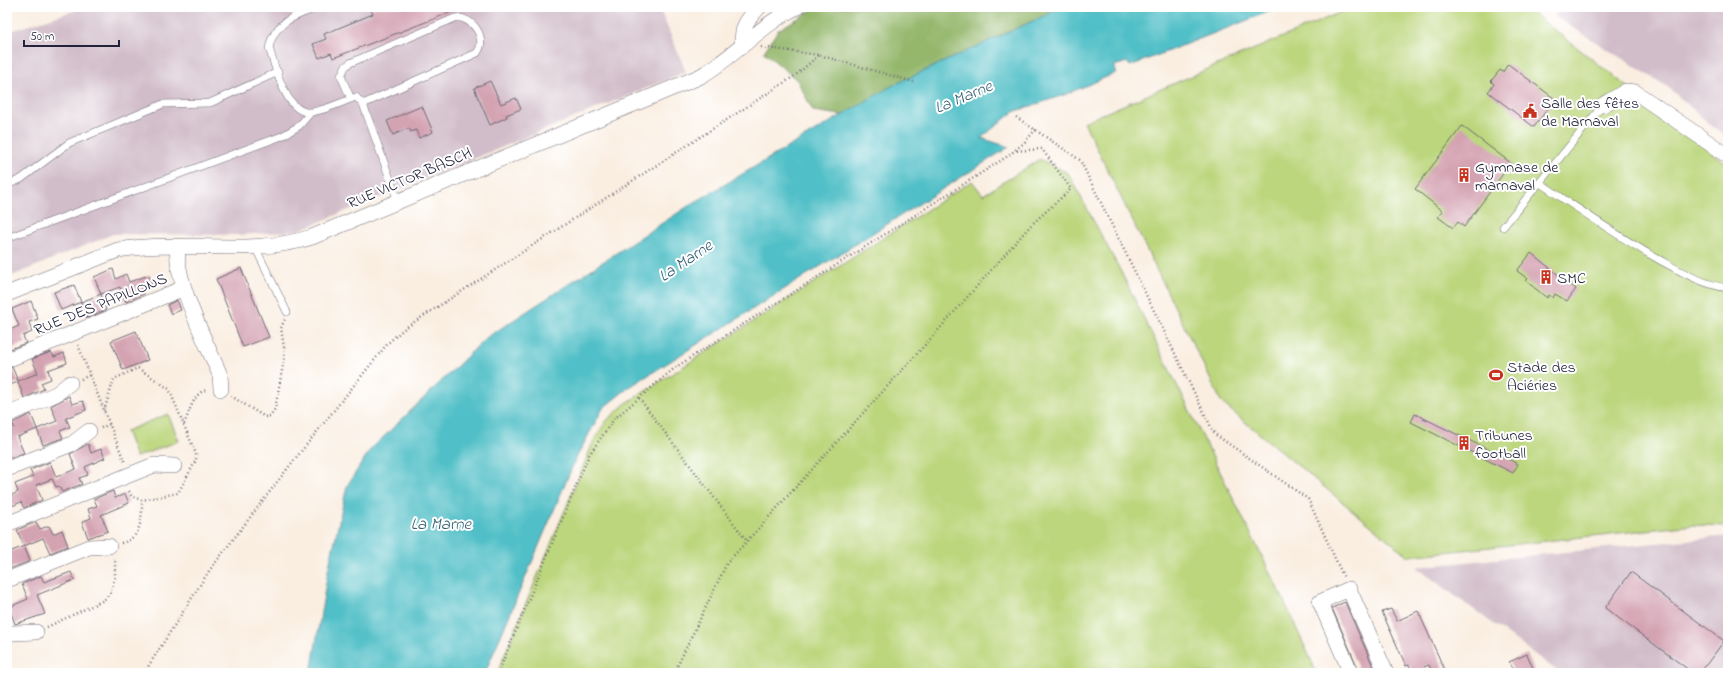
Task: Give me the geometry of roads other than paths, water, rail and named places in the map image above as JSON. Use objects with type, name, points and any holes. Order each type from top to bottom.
[{"type":"street","points":[[743,44],[742,30],[745,22],[759,7]]},
{"type":"street","name":"RUE VICTOR BASCH","points":[[7,294],[118,250],[178,246],[255,247],[280,245],[312,237],[699,77],[722,64],[765,26],[797,7]]},
{"type":"street","points":[[1603,105],[1626,91],[1635,92],[1728,156]]},
{"type":"street","points":[[178,246],[176,254],[184,288],[220,375],[222,389]]},
{"type":"street","name":"RUE DES PAPILLONS","points":[[7,360],[184,288]]},
{"type":"street","points":[[7,415],[56,394],[70,383]]},
{"type":"street","points":[[7,469],[72,444],[88,431]]},
{"type":"street","points":[[7,524],[154,465],[174,466]]},
{"type":"street","points":[[7,580],[88,547],[109,546]]},
{"type":"street","points":[[1351,673],[1320,602],[1349,589],[1386,673]]},
{"type":"street","points":[[7,635],[13,633],[36,632]]},
{"type":"lane","points":[[310,112],[299,108],[286,97],[269,48],[276,30],[280,25],[292,17],[319,7]]},
{"type":"lane","points":[[351,99],[341,76],[345,67],[350,63],[455,18],[468,19],[474,25],[482,43],[482,48],[478,54],[363,104]]},
{"type":"lane","points":[[7,185],[21,179],[69,143],[163,104],[210,103],[278,72]]},
{"type":"lane","points":[[7,238],[282,136],[299,126],[310,112],[356,97],[363,104],[398,201]]},
{"type":"lane","points":[[1503,228],[1603,105]]},
{"type":"lane","points":[[1540,183],[1622,238],[1672,267],[1715,286],[1728,288]]},
{"type":"lane","points":[[255,247],[287,312]]},
{"type":"water","name":"La Marne","points":[[1063,7],[1281,7],[1130,66],[1127,62],[1114,66],[1116,73],[1064,95],[1013,112],[981,138],[1009,147],[628,388],[603,408],[576,458],[485,673],[311,673],[328,571],[347,486],[370,450],[486,338],[690,205],[893,85]]},
{"type":"place","name":"Salle des fêtes de Marnaval","points":[[1530,111]]},
{"type":"place","name":"Gymnase de marnaval","points":[[1464,175]]},
{"type":"place","name":"SMC","points":[[1546,277]]},
{"type":"place","name":"Stade des Aciéries","points":[[1496,375]]},
{"type":"place","name":"Tribunes football","points":[[1464,443]]}]
